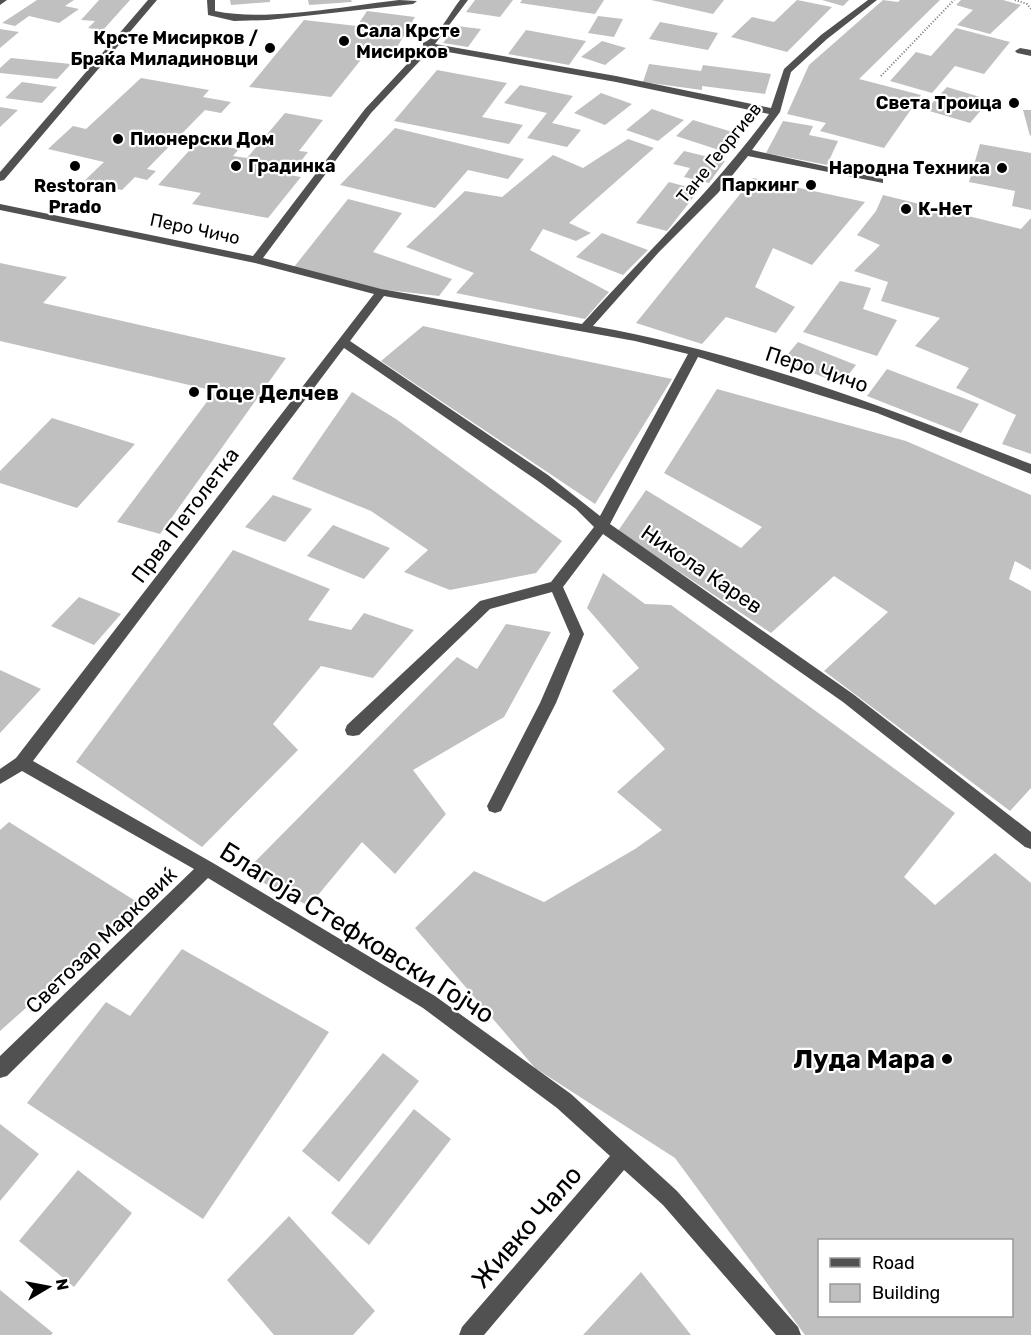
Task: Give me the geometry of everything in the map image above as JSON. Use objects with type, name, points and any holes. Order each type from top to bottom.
[{"type":"street","points":[[0,178],[153,0]]},
{"type":"street","points":[[211,0],[211,13],[234,18],[268,17],[413,2]]},
{"type":"street","points":[[256,260],[368,111],[426,45],[442,31],[464,0]]},
{"type":"street","name":"Тане Георгиев","points":[[585,328],[655,250],[714,191],[746,152],[775,112],[787,71],[824,37],[873,0]]},
{"type":"street","points":[[426,45],[775,112]]},
{"type":"street","points":[[1020,51],[1031,52]]},
{"type":"street","points":[[746,152],[879,181]]},
{"type":"street","name":"Перо Чичо","points":[[0,207],[256,260],[381,292],[585,328],[695,352],[881,410],[1031,469]]},
{"type":"street","name":"Прва Петолетка","points":[[22,763],[381,292]]},
{"type":"street","name":"Никола Карев","points":[[343,342],[543,478],[581,506],[602,526],[848,698],[1031,842]]},
{"type":"street","points":[[353,730],[485,605],[556,586],[602,526],[695,352]]},
{"type":"street","points":[[495,806],[548,702],[577,634],[556,586]]},
{"type":"street","points":[[0,777],[22,763]]},
{"type":"street","name":"Благоја Стефковски Гојчо","points":[[22,763],[207,868],[429,1002],[564,1101],[669,1198],[790,1335]]},
{"type":"street","name":"Светозар Марковиќ","points":[[0,1069],[207,868]]},
{"type":"street","name":"Живко Чало","points":[[470,1335],[624,1155]]},
{"type":"path","points":[[881,76],[954,0]]},
{"type":"path","points":[[1015,0],[1027,4],[1031,9]]},
{"type":"building","points":[[37,0],[74,0],[65,6],[79,9],[59,23],[29,16],[15,26],[2,23]]},
{"type":"building","points":[[99,0],[130,0],[103,30],[88,28],[95,21],[81,20]]},
{"type":"building","points":[[230,0],[270,0],[270,2],[231,5]]},
{"type":"building","points":[[308,0],[351,0],[352,2],[309,5]]},
{"type":"building","points":[[475,0],[513,0],[500,17],[466,12]]},
{"type":"building","points":[[522,0],[604,0],[595,14],[520,3]]},
{"type":"building","points":[[651,0],[724,0],[713,14]]},
{"type":"building","points":[[797,0],[832,7],[787,52],[731,37],[752,17],[774,22]]},
{"type":"building","points":[[822,0],[849,0],[843,6]]},
{"type":"building","points":[[883,0],[898,2],[900,0],[940,0],[859,79],[921,95],[884,148],[820,131],[826,123],[787,114],[809,65]]},
{"type":"building","points":[[961,0],[1003,0],[1021,5],[990,34],[957,25],[973,10],[956,5]]},
{"type":"building","name":"Сала Крсте Мисирков","points":[[367,11],[415,17],[390,59],[364,56],[331,97],[249,87],[304,20],[357,26]]},
{"type":"building","points":[[598,16],[623,19],[614,37],[588,33]]},
{"type":"building","points":[[660,22],[718,33],[708,50],[649,39]]},
{"type":"building","points":[[457,26],[481,29],[468,47],[443,43]]},
{"type":"building","points":[[956,28],[1010,42],[984,74],[955,66],[932,93],[890,81],[916,52],[931,56]]},
{"type":"building","points":[[0,29],[19,32],[0,48]]},
{"type":"building","points":[[526,30],[586,41],[569,65],[508,54]]},
{"type":"building","points":[[602,41],[626,48],[605,65],[581,57]]},
{"type":"building","points":[[11,58],[71,64],[57,79],[0,73],[0,68]]},
{"type":"building","points":[[649,64],[701,71],[703,65],[771,74],[765,94],[702,86],[702,90],[643,82]]},
{"type":"building","points":[[437,70],[507,83],[482,117],[523,125],[509,144],[394,121]]},
{"type":"building","name":"Пионерски Дом","points":[[141,78],[209,90],[203,97],[231,102],[221,113],[205,110],[147,169],[156,171],[147,180],[135,177],[122,190],[83,182],[104,162],[48,149],[73,126],[86,129]]},
{"type":"building","points":[[22,82],[57,87],[42,103],[5,98]]},
{"type":"building","points":[[520,85],[573,96],[552,123],[581,130],[567,147],[527,138],[547,113],[504,103]]},
{"type":"building","points":[[947,87],[990,100],[970,123],[926,110]]},
{"type":"building","points":[[601,93],[632,104],[605,125],[574,113]]},
{"type":"building","points":[[0,107],[18,110],[0,127]]},
{"type":"building","points":[[652,109],[684,120],[658,141],[626,130]]},
{"type":"building","points":[[1023,110],[1031,110],[1030,136]]},
{"type":"building","name":"Градинка","points":[[285,113],[323,120],[299,151],[308,152],[290,175],[301,177],[268,218],[192,204],[201,193],[158,185],[197,142],[239,149],[233,156],[247,158]]},
{"type":"building","points":[[693,120],[739,134],[722,151],[676,136]]},
{"type":"building","points":[[783,121],[813,126],[809,135],[838,141],[827,165],[766,153]]},
{"type":"building","points":[[395,128],[524,159],[508,179],[468,170],[435,208],[340,185]]},
{"type":"building","points":[[628,139],[654,148],[569,223],[591,233],[576,241],[543,229],[530,250],[609,292],[585,319],[456,293],[474,273],[406,247],[465,191],[502,197],[553,155],[583,168]]},
{"type":"building","name":"Народна Техника","points":[[980,144],[1031,153],[1031,210],[1012,206],[1015,191],[969,182]]},
{"type":"building","points":[[684,151],[725,161],[709,183],[684,177],[690,168],[673,164]]},
{"type":"building","points":[[753,178],[865,202],[812,265],[773,248],[755,287],[795,307],[776,333],[726,317],[702,344],[636,323]]},
{"type":"building","points":[[669,182],[699,190],[667,231],[636,223]]},
{"type":"building","points":[[883,195],[1021,229],[1031,218],[1031,454],[1002,444],[1016,415],[956,388],[969,368],[915,346],[940,318],[881,301],[888,282],[854,271],[880,245],[857,235],[876,211]]},
{"type":"building","points":[[348,199],[402,213],[373,252],[452,279],[439,296],[378,289],[294,267]]},
{"type":"building","points":[[602,233],[648,250],[623,275],[576,257]]},
{"type":"building","points":[[0,263],[67,277],[43,303],[286,358],[160,534],[117,522],[215,391],[0,341]]},
{"type":"building","points":[[840,281],[871,288],[863,309],[897,320],[877,356],[803,332]]},
{"type":"building","points":[[423,326],[672,379],[595,504],[381,361]]},
{"type":"building","points":[[798,342],[856,365],[841,384],[782,361]]},
{"type":"building","points":[[887,369],[979,404],[961,433],[867,396]]},
{"type":"building","points":[[717,389],[906,441],[1031,495],[1031,570],[1015,561],[1009,579],[1031,591],[1031,788],[1010,811],[824,671],[888,612],[834,576],[771,633],[618,531],[646,490],[741,548],[762,527],[664,473]]},
{"type":"building","points":[[352,392],[396,419],[562,541],[536,573],[450,590],[404,572],[428,550],[371,511],[292,479]]},
{"type":"building","points":[[52,418],[135,444],[77,508],[0,483],[0,471]]},
{"type":"building","points":[[273,495],[312,509],[285,542],[245,527]]},
{"type":"building","points":[[333,525],[390,548],[364,579],[307,556]]},
{"type":"building","points":[[233,550],[330,589],[308,620],[351,630],[364,613],[414,630],[373,678],[321,666],[273,724],[298,750],[202,847],[76,762]]},
{"type":"building","points":[[603,573],[645,604],[671,605],[955,813],[904,877],[935,905],[995,853],[1031,883],[1031,1335],[805,1335],[675,1158],[535,1068],[415,928],[474,871],[544,902],[635,849],[662,830],[617,792],[665,749],[612,691],[639,668],[587,608]]},
{"type":"building","points":[[79,597],[121,614],[94,645],[51,626]]},
{"type":"building","points":[[506,624],[551,632],[504,717],[413,770],[446,814],[395,874],[362,842],[309,906],[244,873],[457,657],[477,669]]},
{"type":"building","points":[[0,670],[41,689],[0,733]]},
{"type":"building","points":[[9,822],[142,905],[0,1031],[0,830]]},
{"type":"building","points":[[182,949],[329,1032],[203,1219],[27,1103],[106,1002],[130,1016]]},
{"type":"building","points":[[383,1053],[419,1081],[339,1182],[302,1151]]},
{"type":"building","points":[[414,1109],[451,1139],[369,1245],[331,1213]]},
{"type":"building","points":[[0,1124],[39,1154],[0,1201]]},
{"type":"building","points":[[78,1170],[132,1213],[74,1287],[19,1241]]},
{"type":"building","points":[[289,1216],[375,1311],[353,1335],[274,1335],[227,1280]]},
{"type":"building","points":[[641,1272],[691,1335],[583,1335]]},
{"type":"building","points":[[0,1290],[53,1333],[51,1335],[0,1335]]},
{"type":"place","name":"Сала Крсте Мисирков","points":[[344,41]]},
{"type":"place","name":"Крсте Мисирков / Браќа Миладиновци","points":[[270,48]]},
{"type":"place","name":"Света Троица","points":[[1014,103]]},
{"type":"place","name":"Пионерски Дом","points":[[118,139]]},
{"type":"place","name":"Restoran Prado","points":[[75,166]]},
{"type":"place","name":"Градинка","points":[[236,166]]},
{"type":"place","name":"Народна Техника","points":[[1002,168]]},
{"type":"place","name":"Паркинг","points":[[811,185]]},
{"type":"place","name":"К-Нет","points":[[906,209]]},
{"type":"place","name":"Гоце Делчев","points":[[194,392]]},
{"type":"place","name":"Луда Мара","points":[[947,1059]]}]
